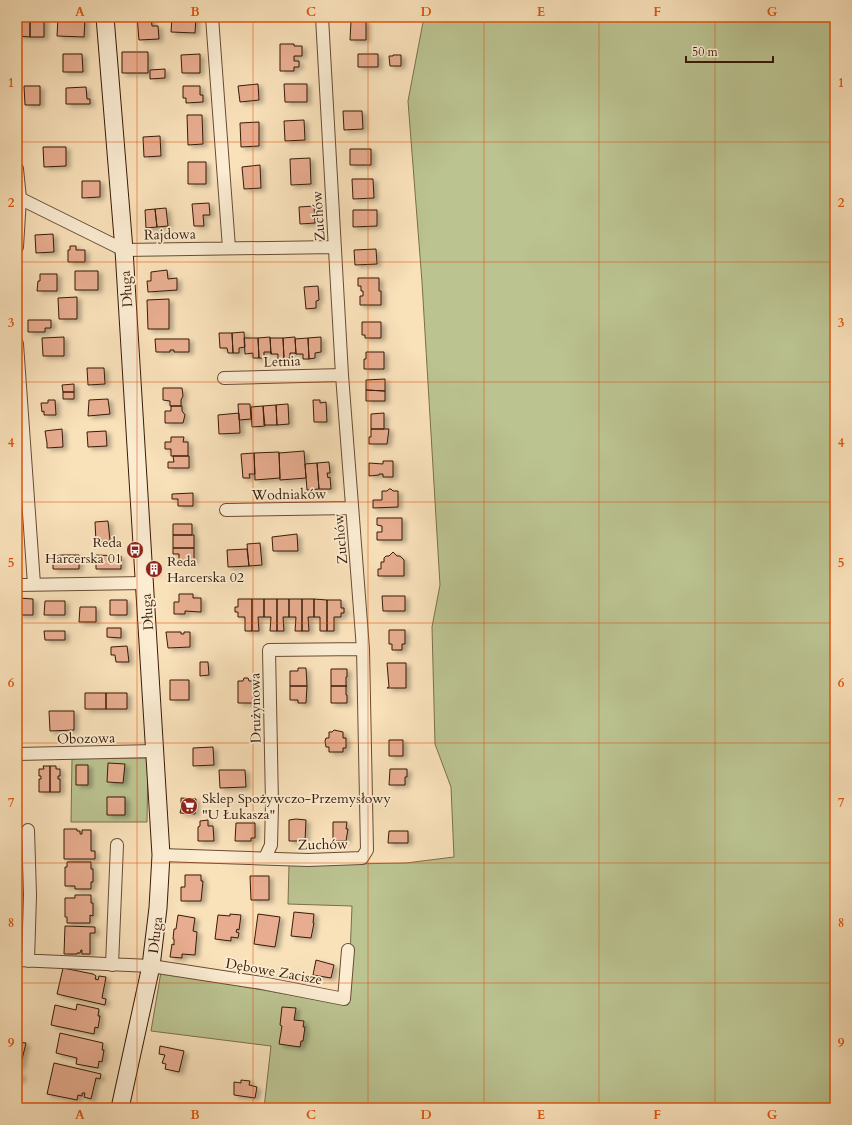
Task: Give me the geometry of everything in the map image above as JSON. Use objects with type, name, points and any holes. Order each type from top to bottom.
[{"type":"street","name":"Długa","points":[[105,17],[124,250],[161,855],[158,908],[151,966],[120,1108]]},
{"type":"street","points":[[212,17],[229,248]]},
{"type":"street","name":"Zuchów","points":[[161,855],[308,860],[362,858],[367,850],[363,649],[342,375],[322,17]]},
{"type":"street","points":[[17,170],[17,247]]},
{"type":"street","name":"Rajdowa","points":[[18,197],[124,250],[335,247]]},
{"type":"street","points":[[17,344],[34,584]]},
{"type":"street","name":"Letnia","points":[[224,378],[342,375]]},
{"type":"street","name":"Wodniaków","points":[[226,510],[352,508]]},
{"type":"street","points":[[17,584],[145,583]]},
{"type":"street","name":"Drużynowa","points":[[265,858],[271,845],[272,804],[269,650],[363,649]]},
{"type":"street","name":"Obozowa","points":[[17,754],[155,751]]},
{"type":"street","points":[[28,830],[30,895],[22,960],[151,966]]},
{"type":"street","points":[[112,964],[117,845]]},
{"type":"street","name":"Dębowe Zacisze","points":[[151,966],[262,983],[344,999],[348,950]]},
{"type":"green space","points":[[424,17],[835,17],[835,1108],[264,1108],[271,1046],[151,1031],[161,972],[348,1005],[352,906],[288,904],[289,865],[406,863],[454,857],[451,787],[435,744],[432,627],[440,585],[422,282],[408,101]]},
{"type":"green space","points":[[72,758],[148,758],[147,822],[71,822]]},
{"type":"building","points":[[137,17],[151,17],[152,26],[158,26],[159,39],[139,40]]},
{"type":"building","points":[[172,17],[196,17],[195,33],[171,32]]},
{"type":"building","points":[[18,18],[30,19],[30,37],[18,36]]},
{"type":"building","points":[[44,18],[44,37],[30,37],[30,19]]},
{"type":"building","points":[[58,18],[85,18],[84,37],[57,36]]},
{"type":"building","points":[[351,21],[366,21],[366,40],[350,40]]},
{"type":"building","points":[[280,44],[294,44],[294,46],[302,46],[302,56],[294,56],[294,61],[299,61],[299,67],[294,67],[294,71],[280,71]]},
{"type":"building","points":[[122,52],[148,52],[148,73],[122,73]]},
{"type":"building","points":[[63,54],[82,54],[83,72],[63,72]]},
{"type":"building","points":[[200,54],[200,73],[182,73],[181,55]]},
{"type":"building","points":[[358,54],[378,54],[378,67],[358,67]]},
{"type":"building","points":[[401,55],[401,66],[390,66],[389,56]]},
{"type":"building","points":[[165,69],[165,78],[150,79],[150,70]]},
{"type":"building","points":[[258,84],[259,100],[240,102],[238,86]]},
{"type":"building","points":[[284,84],[307,84],[307,102],[285,102]]},
{"type":"building","points":[[24,86],[40,86],[40,105],[25,105]]},
{"type":"building","points":[[183,86],[200,86],[200,95],[203,95],[203,102],[186,103],[186,98],[183,98]]},
{"type":"building","points":[[86,87],[87,99],[90,99],[90,104],[66,104],[66,88]]},
{"type":"building","points":[[343,111],[362,111],[363,129],[344,130]]},
{"type":"building","points":[[187,115],[202,115],[203,144],[188,145]]},
{"type":"building","points":[[304,120],[305,140],[285,141],[284,121]]},
{"type":"building","points":[[259,122],[259,146],[241,147],[240,123]]},
{"type":"building","points":[[160,136],[161,156],[144,157],[143,137]]},
{"type":"building","points":[[43,147],[66,147],[66,166],[44,167]]},
{"type":"building","points":[[350,149],[371,149],[371,165],[350,165]]},
{"type":"building","points":[[310,158],[311,184],[291,185],[290,159]]},
{"type":"building","points":[[188,162],[206,162],[206,184],[188,184]]},
{"type":"building","points":[[260,165],[261,188],[244,189],[242,167]]},
{"type":"building","points":[[352,179],[373,179],[374,198],[353,199]]},
{"type":"building","points":[[82,181],[100,181],[100,197],[82,198]]},
{"type":"building","points":[[209,203],[210,215],[203,215],[204,226],[194,226],[192,204]]},
{"type":"building","points":[[314,206],[315,223],[300,224],[299,207]]},
{"type":"building","points":[[166,208],[168,226],[157,227],[155,209]]},
{"type":"building","points":[[155,209],[157,227],[146,228],[145,210]]},
{"type":"building","points":[[353,210],[377,210],[377,226],[353,227]]},
{"type":"building","points":[[53,234],[54,252],[36,253],[35,235]]},
{"type":"building","points":[[70,246],[76,246],[76,250],[85,250],[85,262],[68,262],[68,250],[70,250]]},
{"type":"building","points":[[376,249],[377,264],[355,265],[354,250]]},
{"type":"building","points":[[167,270],[168,279],[177,278],[177,290],[148,292],[147,281],[151,281],[151,272]]},
{"type":"building","points":[[75,271],[98,271],[98,290],[75,290]]},
{"type":"building","points":[[40,274],[57,274],[57,291],[37,291],[38,281],[40,281]]},
{"type":"building","points":[[358,278],[379,278],[381,305],[360,305],[360,296],[363,296],[363,291],[361,291],[361,286],[358,286]]},
{"type":"building","points":[[318,286],[319,300],[316,301],[316,308],[306,309],[304,287]]},
{"type":"building","points":[[77,297],[77,319],[59,319],[58,298]]},
{"type":"building","points":[[169,299],[169,329],[148,329],[147,300]]},
{"type":"building","points":[[28,320],[51,320],[51,328],[45,328],[45,332],[28,332]]},
{"type":"building","points":[[362,322],[381,322],[381,338],[365,338],[365,335],[362,335]]},
{"type":"building","points":[[244,332],[245,347],[239,348],[239,353],[233,353],[232,333]]},
{"type":"building","points":[[219,333],[232,333],[233,353],[228,353],[227,348],[220,348]]},
{"type":"building","points":[[64,337],[64,356],[43,356],[42,338]]},
{"type":"building","points":[[270,337],[271,352],[264,352],[264,358],[259,358],[258,338]]},
{"type":"building","points":[[295,337],[296,354],[290,353],[290,358],[284,359],[283,338]]},
{"type":"building","points":[[321,337],[321,352],[315,353],[315,358],[309,359],[308,338]]},
{"type":"building","points":[[244,338],[258,338],[259,358],[253,358],[253,353],[245,354]]},
{"type":"building","points":[[270,338],[283,338],[284,359],[278,359],[278,354],[271,354]]},
{"type":"building","points":[[308,338],[309,359],[303,359],[303,354],[296,354],[295,339]]},
{"type":"building","points":[[155,339],[189,339],[189,352],[174,352],[174,350],[170,350],[170,352],[156,352]]},
{"type":"building","points":[[366,352],[384,352],[384,369],[364,369]]},
{"type":"building","points":[[87,368],[104,368],[105,384],[88,385]]},
{"type":"building","points":[[385,379],[385,391],[366,390],[366,380]]},
{"type":"building","points":[[74,384],[74,392],[63,392],[62,385]]},
{"type":"building","points":[[163,388],[182,388],[183,396],[181,406],[170,406],[170,401],[163,400]]},
{"type":"building","points":[[366,390],[385,391],[385,401],[366,401]]},
{"type":"building","points":[[63,392],[74,392],[74,399],[63,399]]},
{"type":"building","points":[[108,399],[110,414],[88,416],[89,400]]},
{"type":"building","points":[[48,400],[55,400],[56,415],[44,415],[44,411],[42,412],[41,403],[48,403]]},
{"type":"building","points":[[313,400],[320,400],[320,403],[326,402],[327,422],[314,422]]},
{"type":"building","points":[[238,404],[250,404],[251,419],[239,420]]},
{"type":"building","points":[[288,404],[289,424],[277,425],[276,405]]},
{"type":"building","points":[[276,405],[277,425],[264,425],[263,406]]},
{"type":"building","points":[[171,406],[182,406],[182,411],[185,415],[183,423],[165,423],[165,411],[171,411]]},
{"type":"building","points":[[263,406],[265,426],[252,427],[251,407]]},
{"type":"building","points":[[239,413],[240,433],[219,434],[218,415]]},
{"type":"building","points":[[384,413],[384,429],[371,429],[371,414]]},
{"type":"building","points":[[62,429],[63,447],[47,448],[45,431]]},
{"type":"building","points":[[371,429],[389,429],[387,444],[369,444]]},
{"type":"building","points":[[106,431],[107,446],[88,447],[87,432]]},
{"type":"building","points":[[171,437],[184,437],[183,442],[188,442],[188,456],[171,456],[171,449],[165,449],[165,442],[171,442]]},
{"type":"building","points":[[304,451],[306,478],[280,480],[279,453]]},
{"type":"building","points":[[279,452],[280,478],[255,480],[254,453]]},
{"type":"building","points":[[254,453],[255,474],[249,474],[250,478],[243,478],[241,454]]},
{"type":"building","points":[[173,456],[189,456],[189,468],[168,468],[168,462],[174,462]]},
{"type":"building","points":[[383,461],[393,461],[393,477],[383,477],[383,474],[369,476],[369,463],[383,464]]},
{"type":"building","points":[[329,462],[330,473],[327,473],[328,478],[330,477],[331,489],[319,489],[317,463]]},
{"type":"building","points":[[317,463],[319,489],[307,490],[305,464]]},
{"type":"building","points":[[389,489],[398,491],[398,507],[373,508],[373,500],[382,500],[382,491],[387,491]]},
{"type":"building","points":[[193,493],[193,506],[178,506],[178,499],[172,499],[172,494]]},
{"type":"building","points":[[377,518],[402,518],[402,540],[377,540],[377,532],[382,532],[382,526],[377,525]]},
{"type":"building","points":[[108,521],[110,541],[96,542],[95,522]]},
{"type":"building","points":[[173,524],[192,524],[192,535],[173,535]]},
{"type":"building","points":[[297,534],[298,551],[273,551],[272,537]]},
{"type":"building","points":[[173,535],[194,535],[194,548],[173,548]]},
{"type":"building","points":[[260,543],[262,565],[249,566],[247,544]]},
{"type":"building","points":[[173,548],[194,548],[194,561],[179,561],[179,554],[173,554]]},
{"type":"building","points":[[247,549],[249,566],[228,567],[227,550]]},
{"type":"building","points":[[393,552],[404,560],[404,576],[378,576],[378,569],[381,569],[381,562],[384,562],[384,558]]},
{"type":"building","points":[[79,555],[79,569],[53,569],[53,556]]},
{"type":"building","points":[[96,555],[121,556],[121,569],[96,569]]},
{"type":"building","name":"Reda Harcerska 02","points":[[152,565],[155,565],[155,573],[153,573]]},
{"type":"building","points":[[179,594],[193,594],[193,598],[201,598],[201,612],[185,611],[185,614],[174,614],[174,602],[179,602]]},
{"type":"building","points":[[382,596],[405,596],[405,611],[383,611]]},
{"type":"building","points":[[19,598],[33,599],[33,615],[19,615]]},
{"type":"building","points":[[238,599],[252,599],[252,631],[245,631],[245,617],[238,617],[238,612],[235,612],[235,607],[238,607]]},
{"type":"building","points":[[252,599],[264,599],[264,617],[258,617],[259,631],[252,631]]},
{"type":"building","points":[[264,599],[277,599],[277,631],[270,631],[271,617],[264,617]]},
{"type":"building","points":[[277,599],[289,599],[289,617],[283,617],[284,631],[277,631]]},
{"type":"building","points":[[289,599],[302,599],[302,631],[295,631],[296,617],[289,617]]},
{"type":"building","points":[[302,599],[314,599],[314,617],[308,617],[309,631],[302,631]]},
{"type":"building","points":[[314,599],[327,600],[327,631],[320,631],[320,617],[314,617]]},
{"type":"building","points":[[110,600],[127,600],[127,615],[110,615]]},
{"type":"building","points":[[327,600],[341,600],[341,608],[344,608],[344,613],[341,613],[341,617],[334,617],[334,631],[327,631]]},
{"type":"building","points":[[45,601],[65,601],[65,615],[44,615]]},
{"type":"building","points":[[80,607],[96,607],[96,622],[79,622]]},
{"type":"building","points":[[107,628],[121,628],[121,638],[107,637]]},
{"type":"building","points":[[389,630],[405,630],[405,644],[402,644],[402,650],[392,650],[392,644],[389,644]]},
{"type":"building","points":[[44,631],[65,631],[65,640],[45,640]]},
{"type":"building","points":[[166,632],[181,632],[181,634],[184,634],[184,632],[190,632],[190,647],[168,648]]},
{"type":"building","points":[[127,646],[129,662],[116,662],[115,655],[111,655],[111,647]]},
{"type":"building","points":[[200,662],[208,662],[209,675],[200,676]]},
{"type":"building","points":[[387,663],[406,663],[406,688],[387,688],[389,687]]},
{"type":"building","points":[[298,668],[306,668],[307,686],[290,686],[290,671],[298,671]]},
{"type":"building","points":[[331,669],[347,669],[347,686],[331,686]]},
{"type":"building","points":[[244,678],[248,678],[249,681],[254,681],[254,703],[238,703],[238,681],[243,681]]},
{"type":"building","points":[[170,680],[189,680],[189,700],[170,700]]},
{"type":"building","points":[[290,686],[307,686],[306,703],[298,703],[298,700],[290,700]]},
{"type":"building","points":[[331,686],[346,686],[347,703],[331,703]]},
{"type":"building","points":[[85,693],[106,693],[106,709],[85,709]]},
{"type":"building","points":[[106,693],[127,693],[127,709],[106,709]]},
{"type":"building","points":[[49,711],[74,711],[74,730],[50,731]]},
{"type":"building","points":[[334,730],[343,732],[343,738],[346,738],[346,748],[343,748],[343,752],[329,752],[329,747],[326,747],[326,738],[329,738],[329,732]]},
{"type":"building","points":[[389,740],[403,740],[403,756],[389,756]]},
{"type":"building","points":[[213,747],[214,765],[193,766],[193,748]]},
{"type":"building","points":[[108,763],[125,764],[123,783],[107,782]]},
{"type":"building","points":[[76,765],[88,765],[88,785],[76,785]]},
{"type":"building","points":[[43,766],[50,766],[50,792],[39,792],[39,779],[41,779],[41,776],[39,776],[39,769],[44,769]]},
{"type":"building","points":[[50,766],[56,766],[56,769],[60,769],[60,776],[58,776],[58,779],[60,779],[60,792],[50,792]]},
{"type":"building","points":[[390,769],[407,769],[405,785],[389,785]]},
{"type":"building","points":[[219,770],[245,770],[246,787],[220,788]]},
{"type":"building","points":[[107,797],[125,797],[125,815],[107,815]]},
{"type":"building","name":"Sklep Spożywczo-Przemysłowy \"U Łukasza\"","points":[[181,798],[196,799],[195,814],[180,813],[182,805]]},
{"type":"building","points":[[208,820],[208,826],[213,826],[214,841],[198,841],[198,827],[200,826],[200,821]]},
{"type":"building","points":[[289,820],[306,820],[305,841],[289,841]]},
{"type":"building","points":[[333,822],[347,822],[346,829],[348,829],[346,841],[333,841]]},
{"type":"building","points":[[236,823],[255,823],[255,838],[251,838],[251,841],[235,841]]},
{"type":"building","points":[[64,829],[77,829],[77,831],[80,831],[80,834],[82,834],[82,830],[91,830],[91,851],[95,851],[95,859],[64,859]]},
{"type":"building","points":[[389,831],[408,831],[408,843],[388,843]]},
{"type":"building","points":[[67,862],[91,862],[91,869],[93,869],[93,882],[91,882],[91,889],[75,889],[75,886],[65,886],[65,867],[67,867]]},
{"type":"building","points":[[185,875],[201,875],[201,881],[203,881],[201,901],[181,901],[181,887],[185,887]]},
{"type":"building","points":[[250,876],[269,876],[269,900],[251,900]]},
{"type":"building","points":[[75,895],[91,895],[91,903],[93,903],[93,916],[90,915],[90,923],[67,923],[67,917],[65,917],[65,898],[75,898]]},
{"type":"building","points":[[294,912],[314,914],[311,938],[291,936]]},
{"type":"building","points":[[230,914],[241,915],[239,930],[237,929],[236,932],[239,933],[238,938],[231,937],[231,941],[215,939],[218,915],[230,916]]},
{"type":"building","points":[[258,914],[280,917],[275,947],[254,944]]},
{"type":"building","points":[[178,915],[195,918],[193,931],[197,932],[195,955],[182,954],[182,958],[170,957],[172,944],[174,945],[174,929],[176,929]]},
{"type":"building","points":[[65,926],[95,927],[95,933],[90,933],[90,954],[82,954],[81,950],[80,953],[77,954],[64,954]]},
{"type":"building","points":[[316,960],[334,965],[331,978],[313,975]]},
{"type":"building","points":[[63,968],[93,974],[96,976],[95,979],[98,980],[99,976],[106,977],[102,998],[106,999],[105,1005],[57,994]]},
{"type":"building","points":[[77,1004],[99,1009],[98,1016],[100,1016],[98,1028],[95,1027],[94,1034],[51,1025],[55,1005],[76,1010]]},
{"type":"building","points":[[282,1007],[296,1008],[294,1020],[304,1021],[303,1027],[305,1027],[303,1041],[301,1041],[300,1047],[279,1044],[282,1026],[280,1025]]},
{"type":"building","points":[[60,1033],[103,1043],[102,1050],[104,1050],[102,1062],[99,1061],[98,1068],[76,1064],[77,1058],[56,1053]]},
{"type":"building","points":[[17,1042],[26,1043],[20,1068],[17,1068]]},
{"type":"building","points":[[160,1046],[184,1051],[179,1072],[165,1069],[166,1064],[162,1063],[165,1055],[159,1054]]},
{"type":"building","points":[[54,1063],[101,1074],[100,1079],[96,1078],[91,1099],[84,1097],[85,1093],[82,1093],[82,1096],[78,1095],[77,1100],[47,1094]]},
{"type":"building","points":[[17,1073],[22,1074],[20,1081],[17,1080]]},
{"type":"building","points":[[241,1080],[250,1081],[249,1085],[257,1087],[255,1098],[234,1095],[234,1082],[241,1083]]},
{"type":"place","name":"Reda Harcerska 01","points":[[135,550]]},
{"type":"place","name":"Reda Harcerska 02","points":[[154,569]]},
{"type":"place","name":"Sklep Spożywczo-Przemysłowy \"U Łukasza\"","points":[[189,806]]}]
